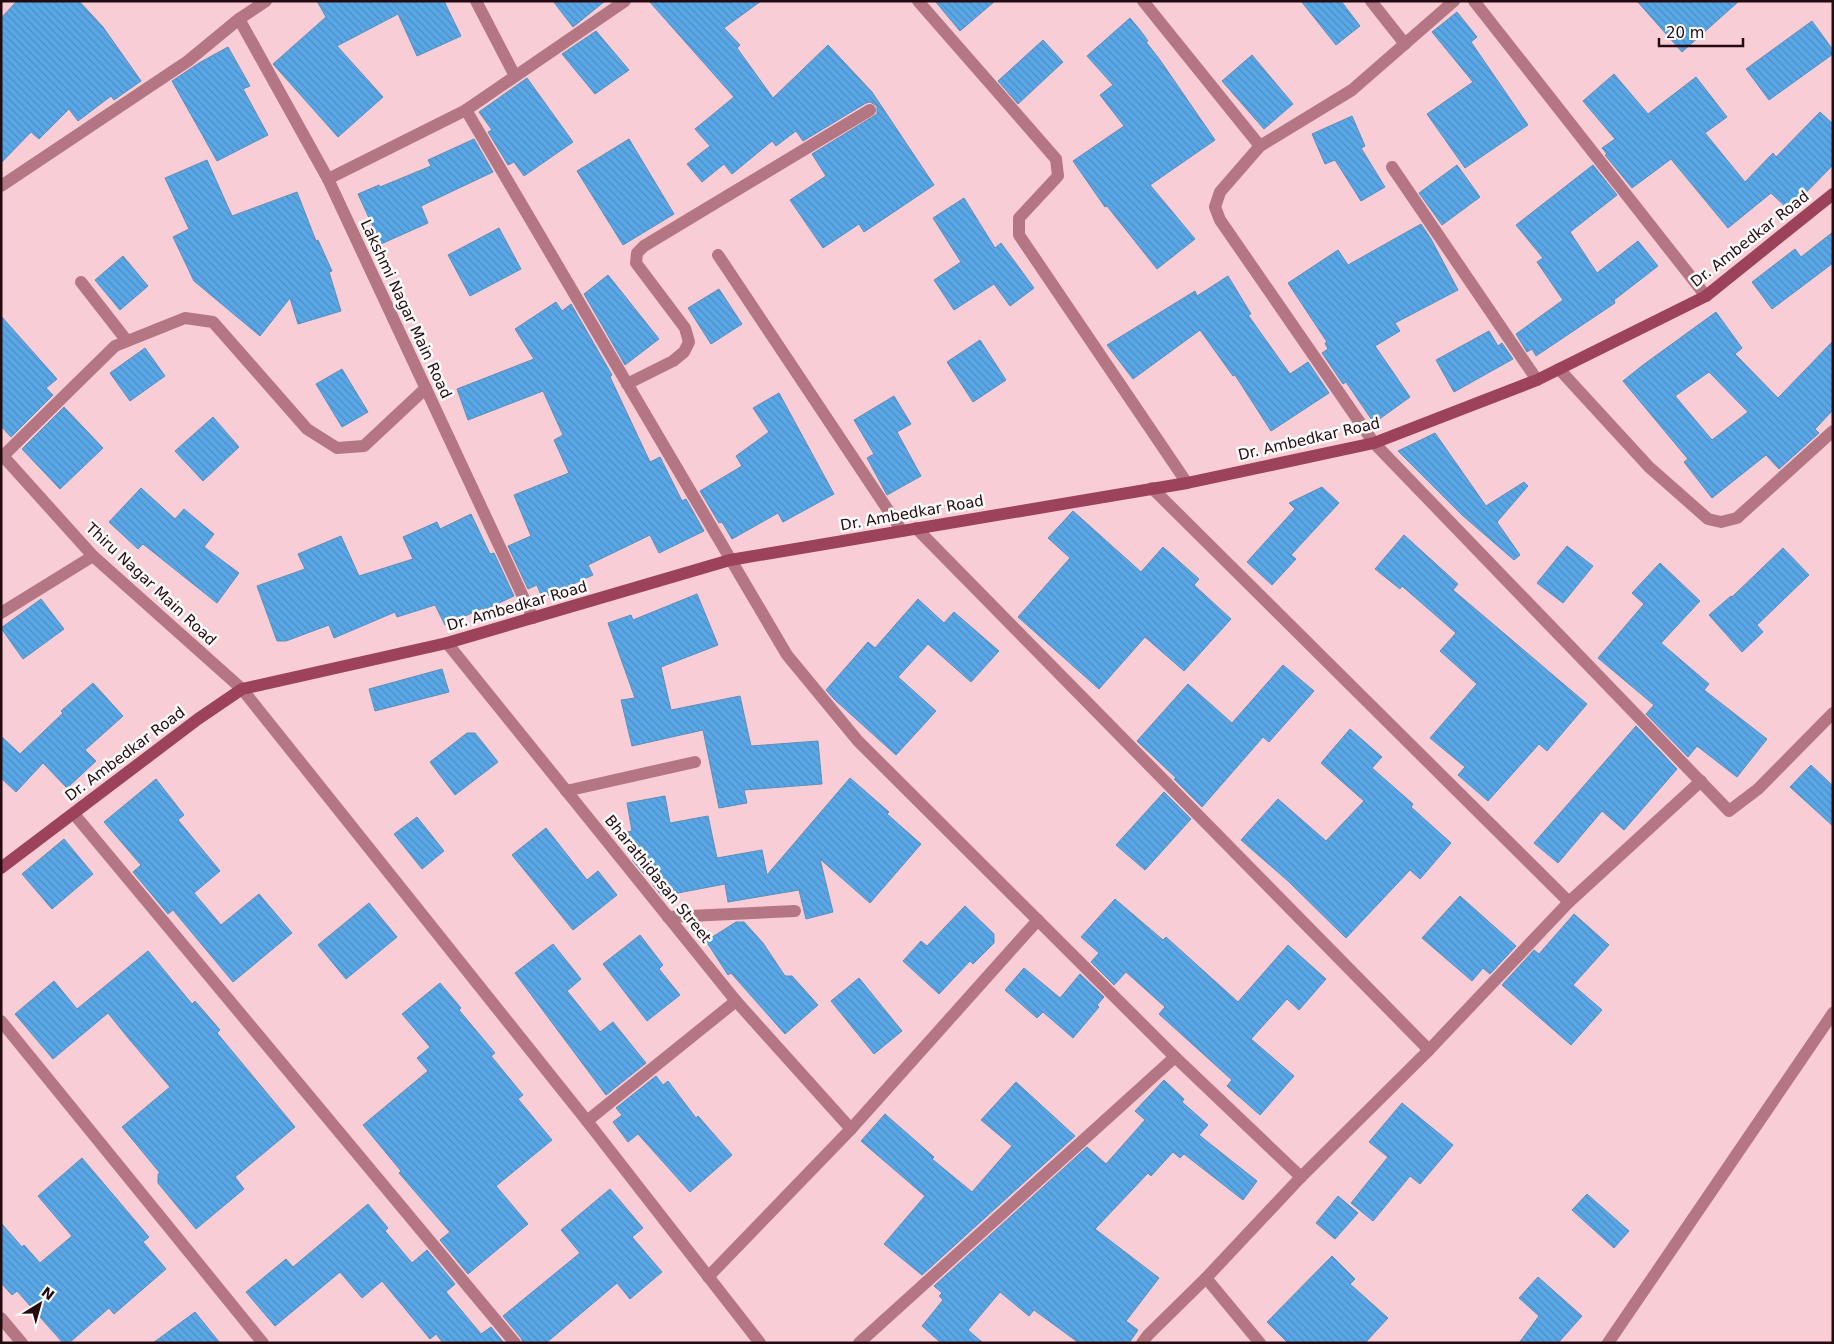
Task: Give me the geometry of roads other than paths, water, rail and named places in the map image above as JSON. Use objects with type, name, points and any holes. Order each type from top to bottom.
[{"type":"street","points":[[1,186],[188,61],[238,19],[266,1]]},
{"type":"street","points":[[476,1],[515,76]]},
{"type":"street","points":[[328,180],[466,110],[625,1]]},
{"type":"street","points":[[918,1],[1056,159],[1058,176],[1019,218],[1019,235],[1187,483]]},
{"type":"street","points":[[1143,1],[1260,146]]},
{"type":"street","points":[[1371,1],[1405,44]]},
{"type":"street","points":[[1454,1],[1352,90],[1260,146],[1220,192],[1215,207],[1220,220],[1374,443],[1729,811],[1758,789],[1833,713]]},
{"type":"street","points":[[1474,1],[1706,296]]},
{"type":"street","name":"Lakshmi Nagar Main Road","points":[[238,19],[328,180],[533,618]]},
{"type":"street","points":[[466,110],[787,655],[858,741],[1174,1057],[1301,1176]]},
{"type":"street","points":[[627,384],[673,361],[684,352],[689,342],[685,328],[636,264],[638,253],[644,246],[870,110]]},
{"type":"street","points":[[1392,167],[1537,380]]},
{"type":"street","name":"Dr. Ambedkar Road","points":[[1,868],[198,719],[242,689],[446,643],[730,560],[1187,483],[1374,443],[1537,380],[1706,296],[1833,194]]},
{"type":"street","points":[[718,255],[902,532]]},
{"type":"street","points":[[82,282],[127,341]]},
{"type":"street","points":[[2,456],[114,346],[185,318],[213,322],[307,429],[337,448],[364,446],[426,388]]},
{"type":"street","points":[[1559,369],[1648,467],[1708,519],[1721,522],[1737,518],[1833,431]]},
{"type":"street","name":"Thiru Nagar Main Road","points":[[2,456],[93,556],[242,689],[587,1121],[760,1343]]},
{"type":"street","points":[[1152,488],[1570,902]]},
{"type":"street","points":[[916,528],[1429,1050]]},
{"type":"street","points":[[1,614],[93,556]]},
{"type":"street","name":"Bharathidasan Street","points":[[446,643],[736,1001],[851,1129]]},
{"type":"street","points":[[566,791],[695,762]]},
{"type":"street","points":[[1142,1343],[1206,1278],[1301,1176],[1429,1050],[1570,902],[1701,781]]},
{"type":"street","points":[[74,814],[515,1343]]},
{"type":"street","points":[[668,917],[795,911]]},
{"type":"street","points":[[708,1277],[851,1129],[1038,920]]},
{"type":"street","points":[[587,1121],[736,1001]]},
{"type":"street","points":[[1608,1343],[1833,1013]]},
{"type":"street","points":[[1,1020],[263,1343]]},
{"type":"street","points":[[859,1343],[1174,1057]]},
{"type":"street","points":[[1206,1278],[1260,1343]]},
{"type":"street","points":[[1,1318],[22,1343]]}]
